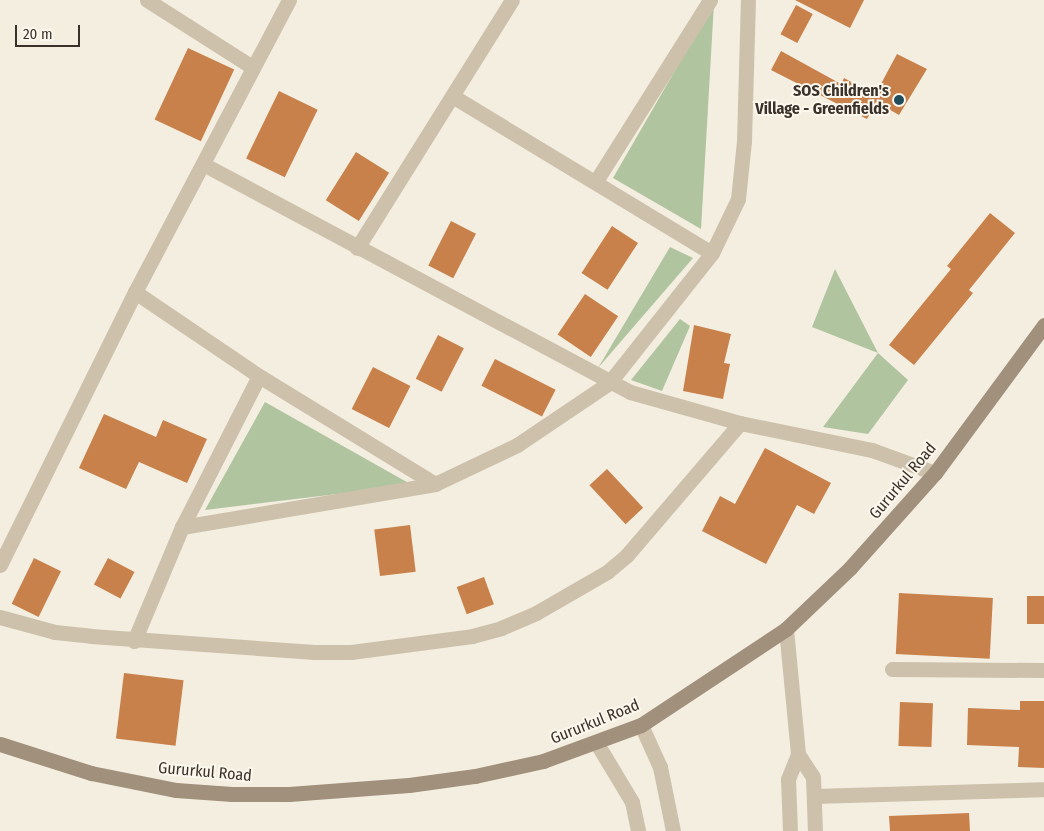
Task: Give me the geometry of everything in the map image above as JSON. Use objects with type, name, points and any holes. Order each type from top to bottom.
[{"type":"street","points":[[147,0],[252,67]]},
{"type":"street","points":[[0,565],[135,292],[289,0]]},
{"type":"street","points":[[357,248],[454,97],[512,0]]},
{"type":"street","points":[[596,181],[710,0]]},
{"type":"street","points":[[182,527],[435,484],[517,445],[609,383],[712,253],[738,200],[744,141],[748,0]]},
{"type":"street","points":[[454,97],[596,181],[712,253]]},
{"type":"street","points":[[203,164],[609,383],[652,400],[740,423],[872,450],[935,473]]},
{"type":"street","points":[[135,292],[259,376],[435,484]]},
{"type":"street","name":"Gururkul Road","points":[[0,744],[91,773],[176,790],[232,794],[408,786],[465,778],[542,761],[641,725],[786,629],[850,568],[935,473],[1044,325]]},
{"type":"street","points":[[134,641],[182,527],[259,376]]},
{"type":"street","points":[[0,617],[56,632],[134,641],[351,652],[442,642],[501,628],[580,590],[613,567],[740,423]]},
{"type":"street","points":[[786,629],[798,754],[788,779],[790,831]]},
{"type":"street","points":[[892,669],[1044,670]]},
{"type":"street","points":[[641,725],[660,767],[673,831]]},
{"type":"street","points":[[596,742],[632,802],[638,831]]},
{"type":"street","points":[[798,754],[813,777],[815,831]]},
{"type":"street","points":[[814,796],[1044,789]]},
{"type":"green space","points":[[714,3],[701,229],[613,178]]},
{"type":"green space","points":[[670,247],[693,258],[598,368]]},
{"type":"green space","points":[[835,269],[878,353],[812,327]]},
{"type":"green space","points":[[680,319],[690,326],[662,391],[631,380]]},
{"type":"green space","points":[[878,353],[908,380],[868,434],[823,427]]},
{"type":"green space","points":[[265,402],[412,485],[205,510]]},
{"type":"building","points":[[795,0],[864,0],[850,28]]},
{"type":"building","points":[[796,5],[813,14],[797,43],[781,34]]},
{"type":"building","points":[[188,48],[234,70],[201,141],[155,120]]},
{"type":"building","points":[[781,51],[841,84],[844,78],[875,95],[897,54],[927,69],[899,115],[876,102],[867,119],[771,70]]},
{"type":"building","points":[[279,91],[318,110],[285,177],[246,158]]},
{"type":"building","points":[[356,152],[389,173],[359,221],[326,200]]},
{"type":"building","points":[[990,213],[1015,233],[969,290],[973,293],[914,365],[889,345],[951,269],[947,266]]},
{"type":"building","points":[[451,221],[476,234],[453,278],[428,266]]},
{"type":"building","points":[[612,226],[638,243],[607,290],[582,273]]},
{"type":"building","points":[[585,294],[618,316],[591,357],[558,335]]},
{"type":"building","points":[[694,325],[731,334],[724,363],[730,364],[723,399],[683,391]]},
{"type":"building","points":[[438,335],[464,348],[442,392],[416,379]]},
{"type":"building","points":[[495,359],[556,390],[542,417],[481,386]]},
{"type":"building","points":[[373,367],[410,386],[389,428],[352,409]]},
{"type":"building","points":[[104,414],[156,437],[163,420],[207,439],[187,483],[139,462],[126,489],[79,468]]},
{"type":"building","points":[[765,448],[831,483],[814,514],[797,505],[766,564],[702,531],[720,496],[735,504]]},
{"type":"building","points":[[607,469],[643,508],[626,524],[589,485]]},
{"type":"building","points":[[410,525],[416,572],[380,576],[374,529]]},
{"type":"building","points":[[34,558],[61,571],[39,617],[12,604]]},
{"type":"building","points":[[108,558],[134,572],[120,599],[94,584]]},
{"type":"building","points":[[484,577],[494,604],[467,614],[457,587]]},
{"type":"building","points":[[899,593],[993,598],[990,659],[896,654]]},
{"type":"building","points":[[1027,596],[1044,596],[1044,624],[1027,624]]},
{"type":"building","points":[[124,673],[184,680],[176,746],[116,739]]},
{"type":"building","points":[[1020,701],[1044,701],[1044,768],[1018,767],[1019,747],[967,745],[968,708],[1020,710]]},
{"type":"building","points":[[900,702],[933,703],[931,747],[898,746]]},
{"type":"building","points":[[969,813],[970,831],[890,831],[889,816]]},
{"type":"place","name":"SOS Children's Village - Greenfields","points":[[899,100]]}]
